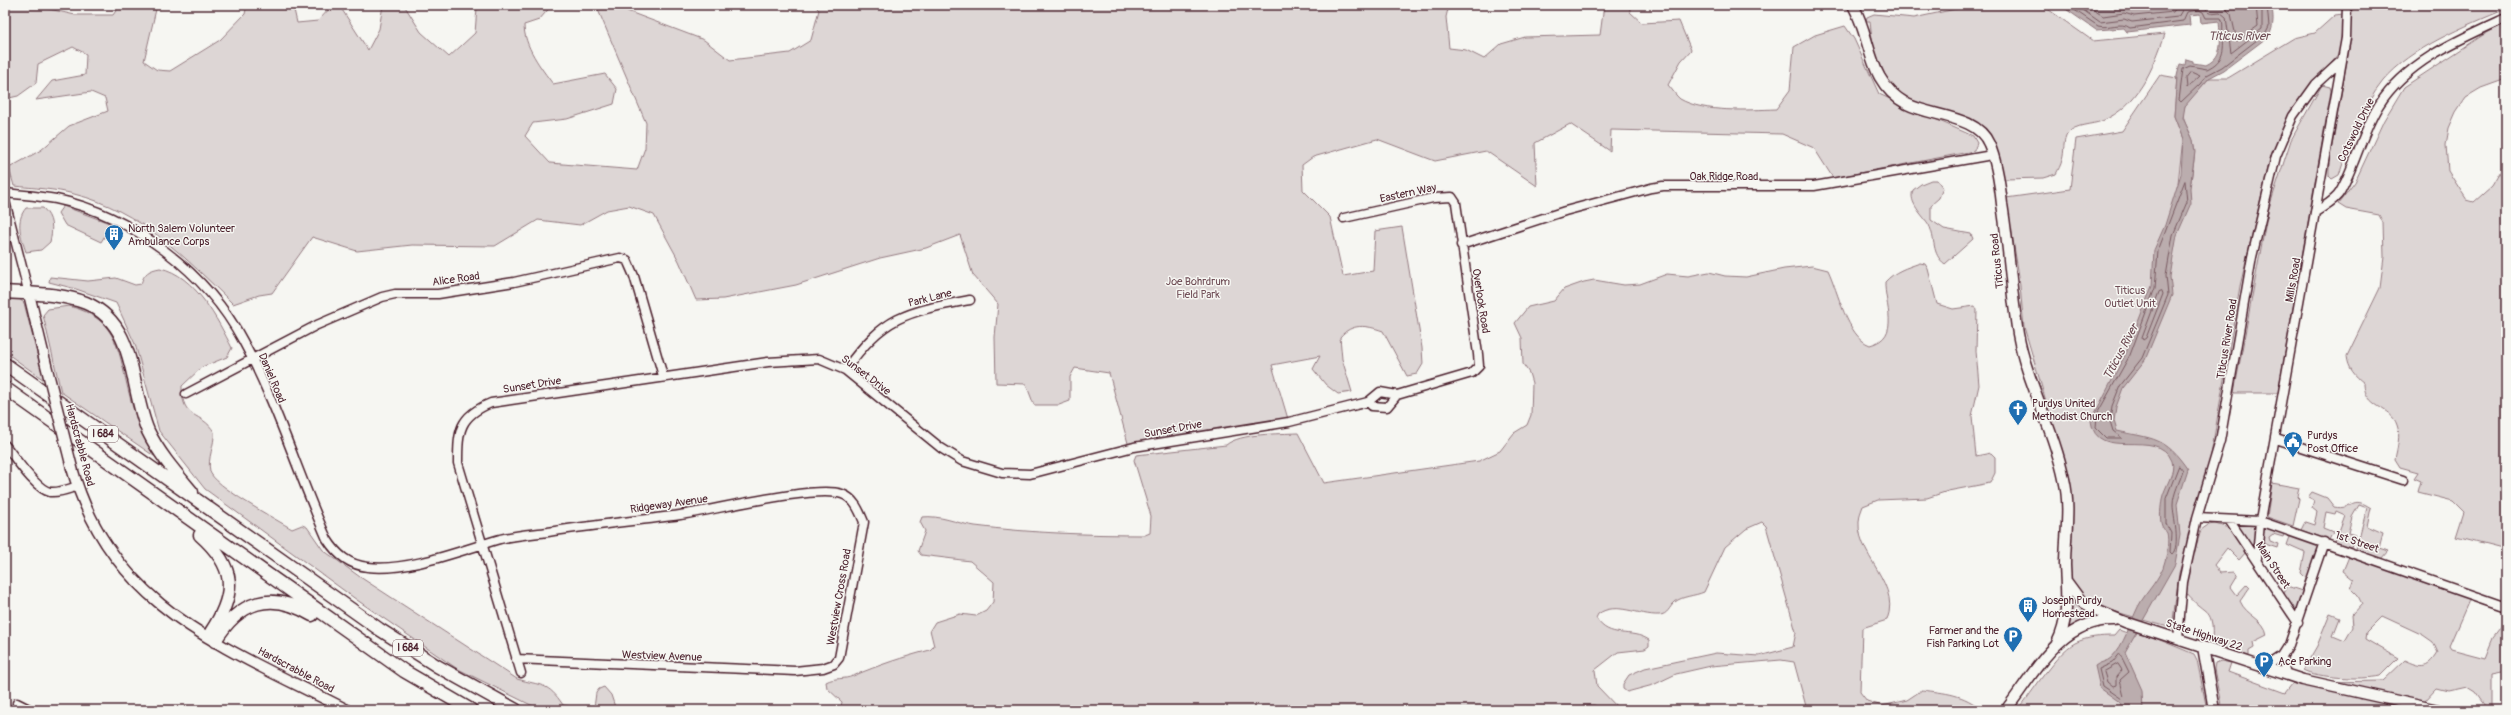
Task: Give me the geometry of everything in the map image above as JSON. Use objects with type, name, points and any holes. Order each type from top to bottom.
[{"type":"highway","points":[[5,292],[66,297],[86,303],[103,313],[118,328],[126,347],[140,407],[148,431],[162,455],[202,504]]},
{"type":"highway","name":"I 684","points":[[5,364],[398,642],[474,688],[516,710]]},
{"type":"highway","name":"I 684","points":[[5,388],[404,671],[471,710]]},
{"type":"highway","points":[[188,518],[224,562],[229,580],[226,607],[211,639]]},
{"type":"highway","points":[[211,639],[243,609],[258,603],[276,601],[294,605],[336,631],[354,636]]},
{"type":"main road","name":"Titicus Road","points":[[1854,5],[1865,35],[1871,60],[1886,87],[1908,104],[1967,124],[1981,131],[1989,144],[2006,228],[2019,336],[2061,466],[2067,492],[2069,515],[2066,615],[2057,643]]},
{"type":"main road","name":"Hardscrabble Road","points":[[29,294],[72,468],[78,486],[102,539],[128,574],[170,614],[211,639],[346,710]]},
{"type":"main road","points":[[2066,579],[2069,588],[2081,601],[2096,610],[2125,622]]},
{"type":"main road","points":[[2006,710],[2057,643],[2072,630],[2088,624],[2106,620],[2125,622]]},
{"type":"main road","name":"State Highway 22","points":[[2125,622],[2286,675],[2438,710]]},
{"type":"main road","points":[[2203,647],[2214,710]]},
{"type":"street","name":"Mills Road","points":[[2256,558],[2260,521],[2317,211],[2346,38],[2347,5]]},
{"type":"street","name":"Cotswold Drive","points":[[2317,211],[2340,193],[2379,106],[2396,84],[2416,66],[2447,47],[2506,18]]},
{"type":"street","name":"Titicus River Road","points":[[2178,639],[2183,582],[2197,518],[2220,441],[2252,257],[2276,156],[2293,116],[2316,84],[2341,61]]},
{"type":"street","name":"Oak Ridge Road","points":[[1461,245],[1565,211],[1648,188],[1663,186],[1814,186],[1992,155]]},
{"type":"street","name":"Daniel Road","points":[[5,193],[57,200],[78,206],[119,222],[157,246],[204,287],[231,322],[252,360],[327,539],[340,556],[357,565],[388,567],[449,554],[482,545]]},
{"type":"street","name":"Eastern Way","points":[[1344,218],[1433,198],[1452,197],[1456,203],[1461,245]]},
{"type":"street","name":"Hardscrabble Road","points":[[5,201],[29,294]]},
{"type":"street","name":"Overlook Road","points":[[1461,245],[1478,361]]},
{"type":"street","name":"Alice Road","points":[[186,394],[317,325],[382,297],[395,294],[438,294],[514,282],[620,258],[627,260],[634,276],[663,376]]},
{"type":"street","name":"Park Lane","points":[[845,370],[875,333],[900,317],[921,310],[970,300]]},
{"type":"street","name":"Sunset Drive","points":[[521,673],[458,463],[461,428],[467,417],[478,409],[511,399],[663,376],[809,358],[832,363],[845,370],[951,455],[979,468],[1002,473],[1030,474],[1134,447],[1289,422],[1368,402],[1372,406],[1387,407],[1397,394],[1472,373],[1476,370],[1478,361]]},
{"type":"street","points":[[1368,402],[1380,392],[1397,394]]},
{"type":"street","points":[[2276,439],[2403,480]]},
{"type":"street","points":[[5,445],[42,489],[55,492],[78,486]]},
{"type":"street","name":"Ridgeway Avenue","points":[[482,545],[502,539],[682,514],[789,496],[841,494],[852,500],[856,506]]},
{"type":"street","name":"Westview Cross Road","points":[[807,672],[834,664],[839,658],[864,522],[856,506]]},
{"type":"street","name":"1st Street","points":[[2197,518],[2260,521],[2506,606]]},
{"type":"street","name":"Main Street","points":[[2229,520],[2256,558],[2298,623]]},
{"type":"street","points":[[2264,668],[2282,656],[2289,645],[2298,623],[2324,542]]},
{"type":"street","points":[[2282,656],[2286,675]]},
{"type":"street","name":"Westview Avenue","points":[[516,659],[807,672]]},
{"type":"street","points":[[17,703],[31,710]]},
{"type":"green space","name":"Joe Bohrdrum Field Park","points":[[5,5],[32,5],[75,15],[113,15],[120,5],[157,5],[144,61],[157,70],[170,71],[220,40],[245,14],[247,5],[293,5],[297,23],[318,21],[333,5],[339,5],[368,50],[379,29],[383,5],[404,5],[421,32],[449,57],[475,33],[477,8],[470,5],[552,5],[539,20],[524,25],[530,49],[539,64],[553,84],[605,74],[617,89],[614,104],[567,119],[533,123],[525,136],[550,163],[637,170],[645,148],[646,123],[596,5],[624,5],[627,11],[704,40],[730,60],[790,53],[811,40],[819,10],[814,5],[1449,5],[1446,17],[1449,48],[1466,50],[1484,59],[1501,44],[1525,37],[1600,35],[1604,5],[1630,5],[1630,12],[1642,23],[1679,21],[1691,50],[1681,61],[1668,85],[1678,98],[1701,107],[1727,110],[1776,109],[1790,90],[1794,47],[1815,35],[1845,26],[1854,39],[1879,94],[1973,136],[1977,143],[1974,151],[1833,178],[1814,148],[1782,134],[1611,130],[1610,151],[1570,124],[1535,143],[1537,186],[1486,151],[1435,161],[1377,139],[1313,157],[1302,165],[1303,190],[1330,217],[1343,276],[1373,271],[1375,231],[1402,227],[1422,348],[1423,364],[1417,374],[1407,376],[1383,331],[1371,327],[1354,327],[1349,329],[1340,337],[1342,359],[1352,392],[1338,394],[1326,385],[1313,369],[1320,356],[1272,365],[1288,419],[1129,447],[1109,373],[1075,368],[1070,377],[1070,401],[1059,405],[1034,405],[1026,384],[996,383],[995,337],[998,304],[973,275],[960,235],[926,248],[880,258],[796,285],[723,299],[696,300],[679,261],[654,215],[629,206],[607,210],[580,225],[538,220],[495,246],[412,245],[357,251],[312,237],[272,293],[259,295],[233,304],[198,270],[161,238],[120,211],[98,201],[67,192],[14,186],[9,168],[41,150],[69,126],[108,111],[105,98],[91,92],[36,100],[52,81],[85,75],[86,54],[73,47],[38,64],[36,83],[18,96],[5,99]]},
{"type":"green space","points":[[1862,5],[1921,5],[1904,9],[1864,8]]},
{"type":"green space","points":[[1974,5],[2042,5],[2093,41],[2165,34],[2149,73],[2135,96],[2115,114],[2102,121],[2079,126],[2068,133],[2065,139],[2062,162],[2056,174],[2043,178],[2005,179],[2001,175],[1987,133],[1923,107],[1906,97],[1893,85],[1882,69],[1874,48],[1870,21],[1866,21],[1867,17],[1874,14],[1914,18]]},
{"type":"green space","points":[[2349,5],[2506,5],[2506,9],[2440,39],[2409,58],[2395,69],[2375,91],[2368,103],[2357,126],[2339,175],[2332,179],[2329,176],[2329,163],[2350,44]]},
{"type":"green space","name":"Titicus Outlet Unit","points":[[2343,14],[2340,53],[2299,100],[2282,130],[2270,159],[2240,286],[2206,484],[2179,573],[2172,628],[2143,620],[2144,618],[2135,615],[2134,617],[2099,606],[2085,597],[2072,583],[2059,445],[2024,327],[2019,276],[2006,198],[2070,189],[2076,139],[2122,131],[2160,75],[2177,78],[2174,116],[2183,139],[2178,183],[2191,182],[2194,146],[2183,115],[2185,106],[2190,98],[2209,78],[2228,78],[2294,38],[2315,33],[2335,15]]},
{"type":"green space","points":[[2506,23],[2506,79],[2481,88],[2466,97],[2456,112],[2449,128],[2446,145],[2448,171],[2467,200],[2474,202],[2492,186],[2506,162],[2506,550],[2456,537],[2464,512],[2453,501],[2418,492],[2421,481],[2414,478],[2418,472],[2400,467],[2395,459],[2399,433],[2394,419],[2368,397],[2365,391],[2364,383],[2350,368],[2347,356],[2380,288],[2384,257],[2383,223],[2379,215],[2346,209],[2338,204],[2355,182],[2384,120],[2404,87],[2483,35]]},
{"type":"green space","points":[[2322,85],[2330,87],[2331,91],[2278,393],[2234,393],[2268,211],[2291,140]]},
{"type":"green space","points":[[1931,180],[1937,180],[1943,188],[1939,198],[1931,205],[1931,220],[1944,229],[1971,234],[1973,239],[1945,264],[1938,256],[1929,225],[1914,204],[1912,195],[1913,190],[1921,184]]},
{"type":"green space","points":[[63,206],[112,224],[101,242],[65,225],[58,213]]},
{"type":"green space","points":[[26,208],[43,208],[49,216],[52,228],[50,242],[41,250],[26,252],[21,235],[20,224]]},
{"type":"green space","points":[[1920,263],[1925,264],[1928,269],[1937,304],[1953,309],[1975,306],[1977,310],[1976,351],[1979,385],[1972,416],[1976,456],[1991,453],[1995,457],[1995,473],[1990,483],[1948,491],[1927,498],[1878,500],[1863,506],[1859,522],[1861,536],[1866,550],[1887,591],[1890,605],[1887,620],[1862,628],[1860,692],[1867,701],[1882,706],[1907,700],[1922,690],[1939,692],[1961,697],[1982,710],[1807,710],[1794,662],[1781,660],[1711,666],[1676,674],[1653,685],[1627,692],[1623,689],[1623,684],[1629,675],[1645,668],[1716,653],[1759,656],[1793,647],[1796,632],[1766,526],[1762,522],[1746,529],[1725,547],[1704,592],[1678,600],[1662,615],[1651,615],[1620,609],[1605,610],[1598,614],[1596,618],[1601,625],[1607,629],[1635,635],[1649,640],[1649,646],[1645,649],[1618,652],[1595,670],[1597,686],[1620,710],[1603,710],[1594,705],[1583,705],[1578,710],[840,710],[842,702],[827,688],[826,682],[829,680],[850,677],[910,655],[930,650],[934,646],[930,630],[935,622],[960,614],[976,616],[986,611],[993,602],[994,582],[970,561],[921,555],[918,551],[925,531],[920,522],[922,517],[942,518],[975,526],[1038,532],[1145,535],[1150,533],[1151,516],[1134,460],[1136,455],[1226,445],[1240,438],[1250,436],[1298,433],[1324,483],[1479,461],[1500,451],[1514,433],[1527,425],[1531,415],[1532,383],[1529,373],[1523,364],[1522,338],[1515,323],[1528,307],[1554,301],[1564,289],[1594,280],[1624,285],[1640,284],[1667,274],[1688,276],[1709,272],[1725,276],[1746,277],[1784,269],[1812,266],[1828,270],[1849,323],[1855,333],[1870,345],[1880,341],[1886,335],[1889,327],[1885,282],[1897,272]]},
{"type":"green space","points":[[160,268],[173,272],[184,280],[204,300],[220,325],[232,348],[227,357],[202,367],[182,386],[185,405],[193,414],[209,425],[214,432],[209,466],[213,477],[233,493],[292,529],[302,525],[307,527],[323,550],[360,577],[517,679],[543,686],[553,692],[563,705],[584,710],[541,710],[456,668],[357,600],[205,489],[159,431],[135,344],[116,303],[76,289],[49,282],[50,277],[88,281],[116,278],[135,285],[141,284],[144,277],[148,273]]},
{"type":"green space","points":[[5,295],[17,297],[24,303],[44,380],[5,352]]},
{"type":"green space","points":[[69,306],[86,312],[108,329],[119,352],[134,412],[143,435],[154,456],[61,392],[43,315],[48,309]]},
{"type":"green space","points":[[2272,483],[2299,488],[2297,497],[2299,499],[2293,526],[2267,517]]},
{"type":"green space","points":[[2312,492],[2327,498],[2334,507],[2345,507],[2359,502],[2371,508],[2367,526],[2383,533],[2379,548],[2388,551],[2381,559],[2356,549],[2367,508],[2359,505],[2352,517],[2348,533],[2355,535],[2351,547],[2335,542],[2345,515],[2336,511],[2335,514],[2326,512],[2323,528],[2333,532],[2329,540],[2301,530],[2305,522],[2314,525],[2317,512],[2312,508],[2314,500],[2308,497]]},
{"type":"green space","points":[[2240,523],[2257,525],[2254,544],[2251,545],[2238,526]]},
{"type":"green space","points":[[2215,524],[2229,528],[2246,552],[2239,560],[2227,548],[2214,565],[2220,573],[2234,572],[2237,577],[2231,587],[2237,595],[2247,584],[2250,587],[2240,601],[2246,610],[2263,625],[2267,635],[2253,642],[2254,647],[2249,650],[2249,656],[2212,644],[2212,623],[2208,613],[2193,601],[2186,593],[2186,579],[2201,530],[2208,525]]},
{"type":"green space","points":[[2264,526],[2285,532],[2283,537],[2273,534],[2269,537],[2270,541],[2278,544],[2277,548],[2262,543]]},
{"type":"green space","points":[[2291,534],[2319,545],[2298,609],[2295,611],[2284,594],[2287,586],[2302,591],[2306,578],[2301,573],[2305,553],[2287,545]]},
{"type":"green space","points":[[2350,554],[2470,598],[2449,646],[2451,649],[2485,658],[2493,638],[2503,625],[2506,627],[2506,672],[2491,675],[2491,708],[2487,709],[2475,692],[2467,687],[2449,691],[2437,688],[2424,702],[2322,682],[2383,681],[2405,660],[2424,666],[2431,662],[2438,653],[2433,642],[2423,635],[2382,616],[2366,632],[2365,639],[2398,658],[2380,676],[2340,678],[2319,675],[2303,670],[2317,646],[2330,614],[2340,618],[2333,636],[2345,641],[2353,627],[2352,615],[2362,604],[2358,596],[2351,589],[2354,580],[2343,571]]},
{"type":"green space","points":[[2071,602],[2088,606],[2088,613],[2096,618],[2069,628]]},
{"type":"green space","points":[[2119,630],[2135,636],[2138,631],[2194,654],[2197,660],[2207,710],[2018,710],[2052,664],[2068,648],[2084,639],[2114,636]]},
{"type":"green space","points":[[2221,661],[2231,663],[2228,672],[2285,693],[2293,683],[2418,710],[2222,710],[2214,669],[2215,663]]},
{"type":"green space","points":[[604,687],[611,695],[616,710],[590,710],[594,708],[596,693],[599,689]]},
{"type":"water","name":"Titicus River","points":[[2060,5],[2271,5],[2273,13],[2273,24],[2269,36],[2224,70],[2209,78],[2185,106],[2183,118],[2193,140],[2195,152],[2190,188],[2191,203],[2177,235],[2173,258],[2170,277],[2172,295],[2145,360],[2123,388],[2116,407],[2114,421],[2117,431],[2149,438],[2165,445],[2180,459],[2188,470],[2177,504],[2180,535],[2175,564],[2125,652],[2142,690],[2143,710],[2124,710],[2121,703],[2100,688],[2095,666],[2109,659],[2116,653],[2138,607],[2157,579],[2163,567],[2168,547],[2168,539],[2167,533],[2162,527],[2160,516],[2163,494],[2173,466],[2172,461],[2165,451],[2154,446],[2115,443],[2104,440],[2095,434],[2091,421],[2126,353],[2152,286],[2154,250],[2165,225],[2181,174],[2183,139],[2174,116],[2177,76],[2180,64],[2185,65],[2186,59],[2193,61],[2193,63],[2206,65],[2216,57],[2220,46],[2219,21],[2201,23],[2200,14],[2189,15],[2190,25],[2127,32],[2124,28],[2096,30]]},
{"type":"place","name":"North Salem Volunteer Ambulance Corps","points":[[114,251]]},
{"type":"place","name":"Purdys United Methodist Church","points":[[2018,426]]},
{"type":"place","name":"Purdys Post Office","points":[[2293,458]]},
{"type":"place","name":"Joseph Purdy Homestead","points":[[2028,623]]},
{"type":"place","name":"Farmer and the Fish Parking Lot","points":[[2013,653]]},
{"type":"place","name":"Ace Parking","points":[[2264,678]]}]
